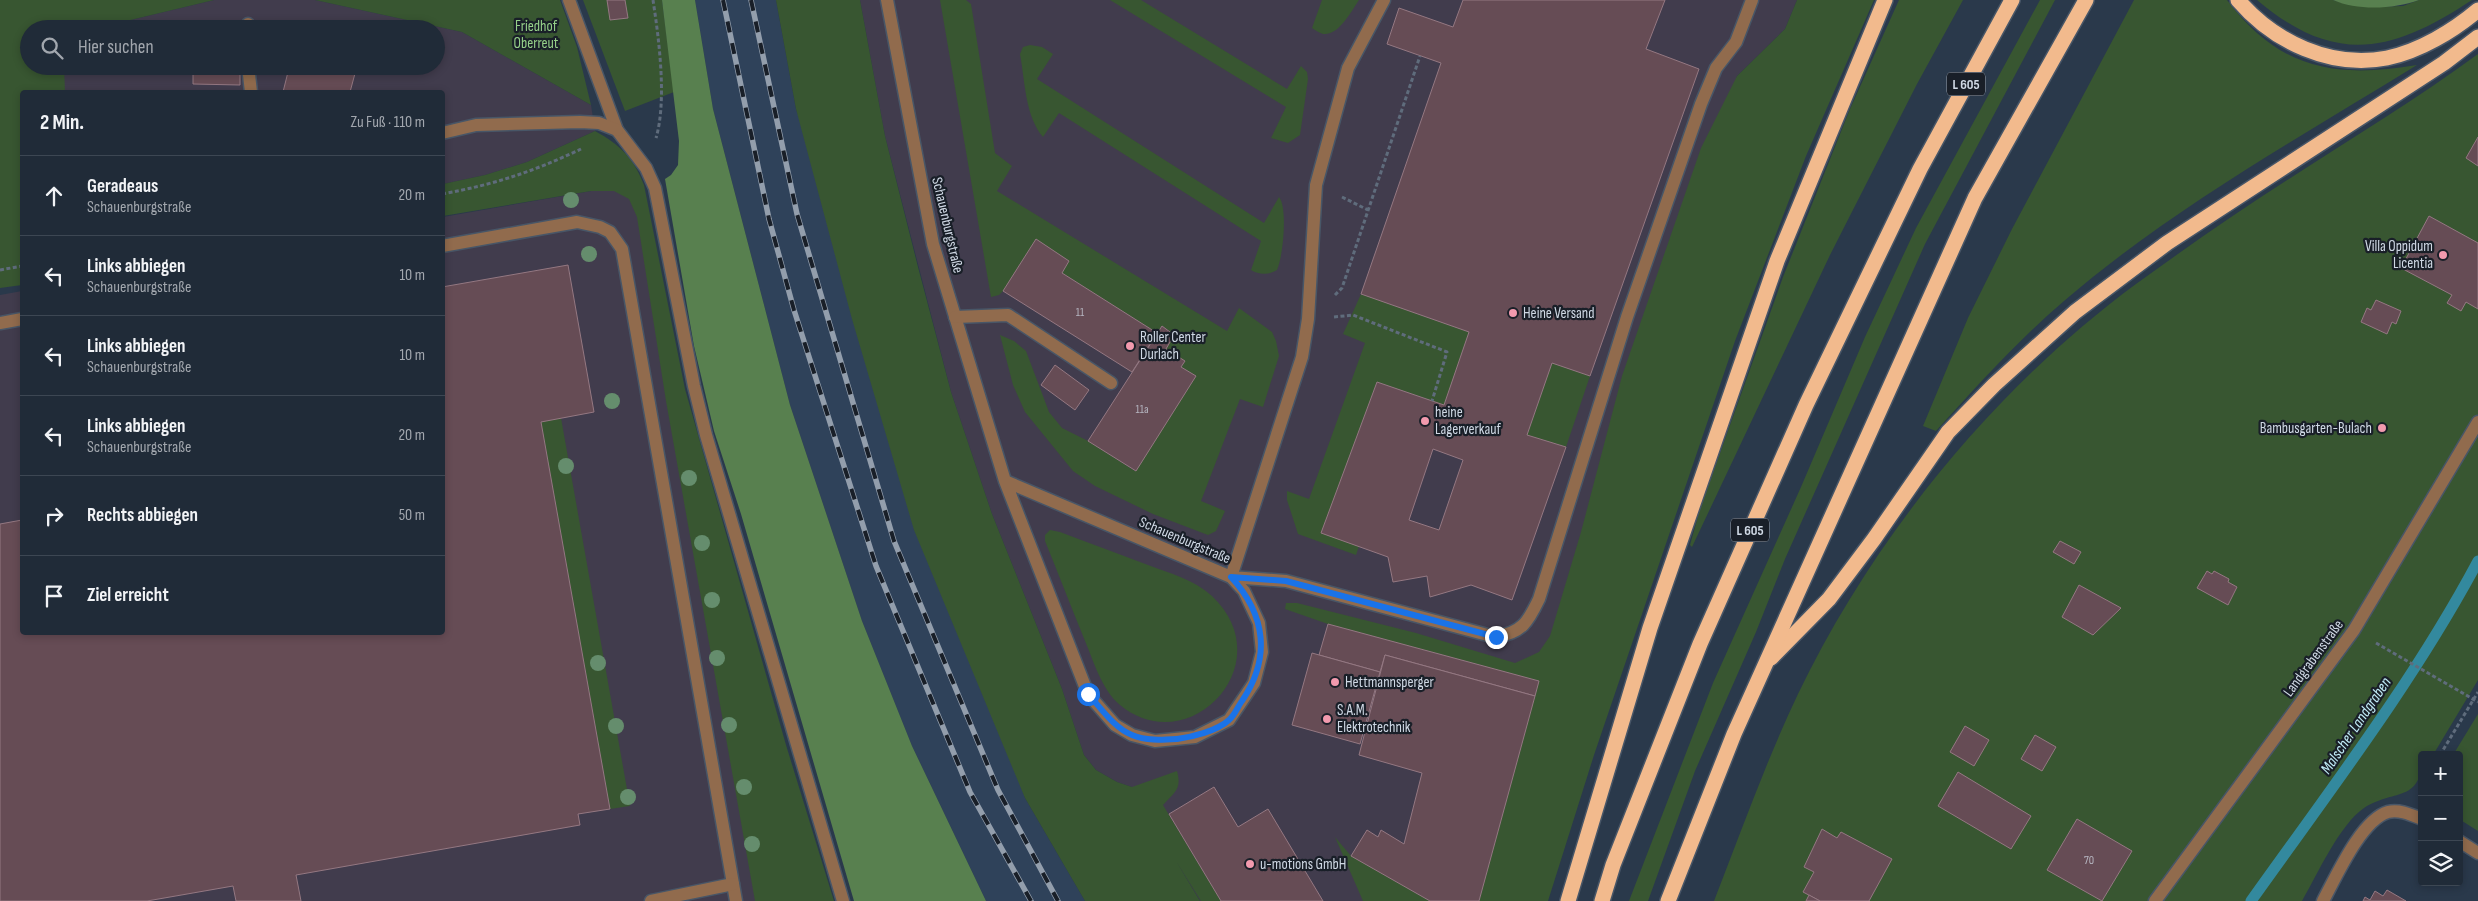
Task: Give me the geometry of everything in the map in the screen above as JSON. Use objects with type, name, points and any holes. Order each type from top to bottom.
[{"type":"highway","points":[[1568,901],[1650,628],[1777,261],[1886,0]]},
{"type":"highway","name":"L 605","points":[[1602,901],[1613,865],[1700,644],[1806,405],[1920,169],[2012,0]]},
{"type":"highway","points":[[1668,901],[1734,734],[1765,663],[1975,198],[2086,0]]},
{"type":"highway","points":[[2238,0],[2251,15],[2276,36],[2330,57],[2356,60],[2388,58],[2414,49],[2445,34],[2478,10]]},
{"type":"highway","points":[[1765,663],[1829,599],[1874,540],[1948,432],[1994,385],[2075,312],[2167,242],[2444,63],[2478,37]]},
{"type":"street","points":[[569,0],[617,130],[646,168],[655,188],[698,402],[843,901]]},
{"type":"street","name":"Schauenburgstraße","points":[[887,0],[933,244],[1005,481],[1088,694],[1116,725],[1132,735],[1155,741],[1195,737],[1229,720],[1254,683],[1262,652],[1259,623],[1244,591],[1231,577],[1005,481]]},
{"type":"street","points":[[1384,0],[1348,68],[1316,186],[1308,319],[1302,357],[1231,577],[1286,581],[1496,637],[1512,635],[1528,621],[1540,599],[1627,317],[1701,104],[1716,68],[1736,42],[1752,0]]},
{"type":"street","points":[[249,75],[251,90]]},
{"type":"street","points":[[445,132],[476,125],[580,122],[599,124],[617,130]]},
{"type":"street","points":[[445,245],[577,222],[600,227],[610,232],[622,249],[736,901]]},
{"type":"street","points":[[955,317],[1008,315],[1111,383]]},
{"type":"street","points":[[0,323],[20,319]]},
{"type":"street","name":"Landgrabenstraße","points":[[2155,901],[2354,630],[2478,422]]},
{"type":"street","points":[[2323,901],[2363,832],[2374,820],[2389,812],[2405,812],[2418,817]]},
{"type":"street","points":[[2463,844],[2478,853]]},
{"type":"street","points":[[651,901],[672,899],[733,884]]},
{"type":"path","points":[[636,154],[655,141],[660,125],[661,96],[653,0]]},
{"type":"path","points":[[1342,288],[1420,56]]},
{"type":"path","points":[[445,194],[490,186],[540,169],[617,130]]},
{"type":"path","points":[[1348,200],[1368,210]]},
{"type":"path","points":[[0,270],[20,266]]},
{"type":"path","points":[[1308,319],[1353,315],[1447,352],[1432,401]]},
{"type":"path","points":[[2385,649],[2478,702]]},
{"type":"path","points":[[2442,751],[2478,692]]},
{"type":"shaded area","points":[[214,0],[315,0],[407,20],[131,20]]},
{"type":"shaded area","points":[[695,0],[776,0],[796,109],[1025,798],[1085,901],[986,901],[912,746],[862,621],[790,405],[713,109]]},
{"type":"shaded area","points":[[860,0],[1797,0],[1785,29],[1737,76],[1492,901],[1200,901],[1132,787],[1117,782],[1096,770],[1084,755],[1062,689],[992,514],[951,392],[885,136]]},
{"type":"shaded area","points":[[445,28],[462,32],[591,105],[595,131],[527,162],[485,175],[445,184],[445,90],[56,90],[56,75],[445,75]]},
{"type":"shaded area","points":[[637,183],[763,901],[0,901],[0,295],[20,291],[20,635],[445,635],[445,217]]},
{"type":"green space","points":[[0,0],[214,0],[131,20],[20,20],[20,75],[64,75],[65,90],[20,90],[20,285],[0,288]]},
{"type":"green space","name":"Friedhof Oberreut","points":[[315,0],[560,0],[577,47],[591,105],[462,32],[445,28],[445,20],[407,20]]},
{"type":"green space","points":[[583,0],[662,0],[674,92],[625,111]]},
{"type":"green space","points":[[662,0],[695,0],[713,109],[790,405],[862,621],[912,746],[986,901],[854,901],[741,514],[714,431],[694,346],[665,179],[671,175],[678,165],[679,141]]},
{"type":"green space","points":[[776,0],[860,0],[885,136],[951,392],[992,514],[1062,689],[1084,755],[1096,770],[1117,782],[1132,787],[1177,771],[1178,786],[1163,805],[1221,901],[1201,901],[1176,861],[1200,901],[1085,901],[1025,798],[914,530],[852,319],[796,109]]},
{"type":"green space","points":[[940,0],[966,0],[971,4],[995,153],[1012,166],[997,191],[1227,331],[1239,308],[1272,332],[1279,356],[1263,407],[1240,399],[1201,501],[1225,511],[1216,531],[1208,535],[1153,514],[1095,486],[1073,471],[1025,412],[1013,385],[1000,335],[1014,341],[1026,351],[1049,412],[1062,428],[1088,441],[1135,471],[1196,376],[1181,367],[1185,361],[1166,349],[1174,334],[1162,326],[1157,333],[1062,273],[1069,261],[1036,240],[1003,291],[999,295],[991,297]]},
{"type":"green space","points":[[1110,0],[1141,0],[1287,89],[1301,66],[1307,72],[1308,79],[1300,135],[1288,143],[1271,138],[1286,107]]},
{"type":"green space","points":[[1322,0],[1359,0],[1340,27],[1329,34],[1323,34],[1312,28]]},
{"type":"green space","points":[[1797,0],[1874,0],[1806,156],[1735,341],[1594,755],[1548,901],[1479,901],[1539,681],[1328,624],[1285,609],[1286,603],[1297,603],[1416,633],[1515,663],[1539,652],[1550,636],[1581,532],[1622,376],[1701,148],[1737,76],[1785,29]]},
{"type":"green space","points":[[1899,0],[1963,0],[1917,84],[1830,255],[1692,547],[1690,545],[1700,509],[1783,277],[1850,109]]},
{"type":"green space","points":[[2040,0],[2055,0],[1925,244],[1785,559],[1756,632],[1695,771],[1648,901],[1629,901],[1713,683],[1801,487],[1865,337],[1916,228]]},
{"type":"green space","points":[[2134,0],[2227,0],[2247,23],[2267,41],[2288,55],[2311,64],[2335,69],[2360,70],[2417,65],[2236,176],[2147,236],[2105,267],[2047,316],[1998,364],[1936,431],[1923,426],[1968,318],[2012,229]]},
{"type":"green space","points":[[2257,0],[2333,0],[2346,4],[2375,7],[2403,6],[2419,0],[2472,0],[2416,32],[2389,41],[2364,45],[2338,43],[2312,35],[2285,21]]},
{"type":"green space","points":[[2333,0],[2419,0],[2376,8],[2353,6]]},
{"type":"green space","points":[[1030,45],[1042,47],[1053,54],[1037,79],[1264,223],[1279,197],[1282,203],[1284,233],[1277,270],[1264,274],[1251,270],[1261,241],[1059,113],[1043,137],[1037,129],[1029,109],[1020,54],[1023,47]]},
{"type":"green space","points":[[2478,54],[2478,680],[2435,751],[2418,751],[2418,778],[2412,788],[2375,802],[2355,816],[2338,838],[2302,901],[1714,901],[1775,745],[1798,694],[1829,635],[1863,578],[1901,522],[1987,418],[2034,370],[2084,325],[2136,284],[2233,216]]},
{"type":"green space","points":[[595,131],[626,154],[636,168],[644,185],[685,389],[786,745],[834,901],[755,901],[666,401],[637,217],[629,199],[614,191],[591,191],[445,216],[445,184],[485,175],[527,162]]},
{"type":"green space","points":[[1361,294],[1469,332],[1444,405],[1377,382],[1322,532],[1359,546],[1356,555],[1298,534],[1287,500],[1287,491],[1309,499],[1365,343],[1343,334]]},
{"type":"green space","points":[[1552,363],[1590,376],[1566,447],[1527,435]]},
{"type":"green space","points":[[561,418],[630,806],[610,809],[541,422]]},
{"type":"green space","points":[[1050,530],[1060,532],[1182,578],[1205,590],[1212,596],[1231,622],[1237,649],[1232,675],[1218,697],[1198,713],[1173,721],[1147,719],[1120,705],[1103,682],[1073,612],[1045,541],[1045,535]]},
{"type":"green space","points":[[2478,714],[2478,831],[2463,822],[2463,751],[2455,751]]},
{"type":"green space","points":[[1335,837],[1351,856],[1430,901],[1363,901]]},
{"type":"building","points":[[607,0],[625,0],[628,18],[610,20]]},
{"type":"building","name":"Heine Versand","points":[[1463,0],[1665,0],[1646,49],[1699,69],[1590,376],[1552,363],[1527,435],[1566,447],[1512,600],[1471,585],[1430,597],[1427,576],[1393,582],[1388,557],[1321,533],[1377,382],[1444,405],[1469,332],[1361,294],[1441,63],[1387,44],[1399,8],[1453,27]],"holes":[[[1433,449],[1463,460],[1439,530],[1409,520]]]},
{"type":"building","points":[[193,75],[240,75],[240,85],[193,84]]},
{"type":"building","points":[[287,75],[355,75],[351,90],[284,90]]},
{"type":"building","points":[[2478,137],[2478,166],[2466,158]]},
{"type":"building","name":"Villa Oppidum Licentia","points":[[2429,216],[2478,243],[2478,309],[2466,302],[2461,311],[2447,303],[2452,295],[2401,268]]},
{"type":"building","points":[[1036,239],[1069,261],[1062,273],[1157,333],[1132,372],[1003,291]]},
{"type":"building","points":[[568,265],[594,412],[541,422],[610,809],[578,814],[580,825],[296,875],[301,901],[236,901],[233,886],[147,901],[0,901],[0,524],[20,520],[20,635],[445,635],[445,286]]},
{"type":"building","points":[[2376,300],[2401,311],[2396,324],[2392,322],[2387,334],[2361,322],[2367,308],[2371,310]]},
{"type":"building","points":[[1162,326],[1174,335],[1166,349],[1185,361],[1181,367],[1196,376],[1136,471],[1088,441]]},
{"type":"building","points":[[1055,365],[1089,390],[1075,410],[1041,385]]},
{"type":"building","points":[[2060,541],[2081,552],[2074,564],[2053,552]]},
{"type":"building","points":[[2207,571],[2212,574],[2214,571],[2229,579],[2228,582],[2237,587],[2228,605],[2197,588]]},
{"type":"building","points":[[2079,585],[2121,608],[2093,635],[2062,617]]},
{"type":"building","points":[[1328,624],[1539,681],[1535,696],[1385,655],[1380,672],[1319,655]]},
{"type":"building","points":[[1312,653],[1380,672],[1360,744],[1292,725]]},
{"type":"building","points":[[1385,655],[1535,696],[1479,901],[1430,901],[1351,856],[1367,830],[1378,837],[1381,830],[1404,844],[1422,773],[1359,755]]},
{"type":"building","points":[[1965,726],[1989,740],[1974,766],[1950,752]]},
{"type":"building","points":[[2035,735],[2056,747],[2042,771],[2021,759]]},
{"type":"building","points":[[1958,772],[2031,816],[2011,849],[1938,806]]},
{"type":"building","name":"u-motions GmbH","points":[[1214,787],[1238,827],[1268,809],[1323,901],[1221,901],[1169,814]]},
{"type":"building","points":[[2077,819],[2132,851],[2102,901],[2047,870]]},
{"type":"building","points":[[1822,829],[1837,838],[1841,832],[1892,859],[1869,901],[1820,901],[1803,892],[1814,872],[1804,867]]},
{"type":"building","points":[[2387,890],[2406,901],[2363,901],[2365,897],[2370,900],[2375,891],[2383,896]]},
{"type":"building","points":[[1809,895],[1820,901],[1806,901]]},
{"type":"waterway","name":"Malscher Landgraben","points":[[2251,901],[2399,692],[2453,606],[2478,561]]},
{"type":"railway","points":[[723,0],[769,219],[794,310],[876,566],[970,792],[1031,901]]},
{"type":"railway","points":[[751,0],[797,214],[894,541],[998,790],[1058,901]]},
{"type":"place","name":"Villa Oppidum Licentia","points":[[2443,255]]},
{"type":"place","name":"Heine Versand","points":[[1513,313]]},
{"type":"place","name":"Roller Center Durlach","points":[[1130,346]]},
{"type":"place","name":"heine Lagerverkauf","points":[[1425,421]]},
{"type":"place","name":"Bambusgarten-Bulach","points":[[2382,428]]},
{"type":"place","name":"Hettmannsperger","points":[[1335,682]]},
{"type":"place","name":"S.A.M. Elektrotechnik","points":[[1327,719]]},
{"type":"place","name":"u-motions GmbH","points":[[1250,864]]},
{"type":"route","points":[[1088,694],[1116,725],[1132,735],[1155,741],[1195,737],[1229,720],[1254,683],[1262,652],[1259,623],[1244,591],[1231,577],[1286,581],[1496,637]]}]
